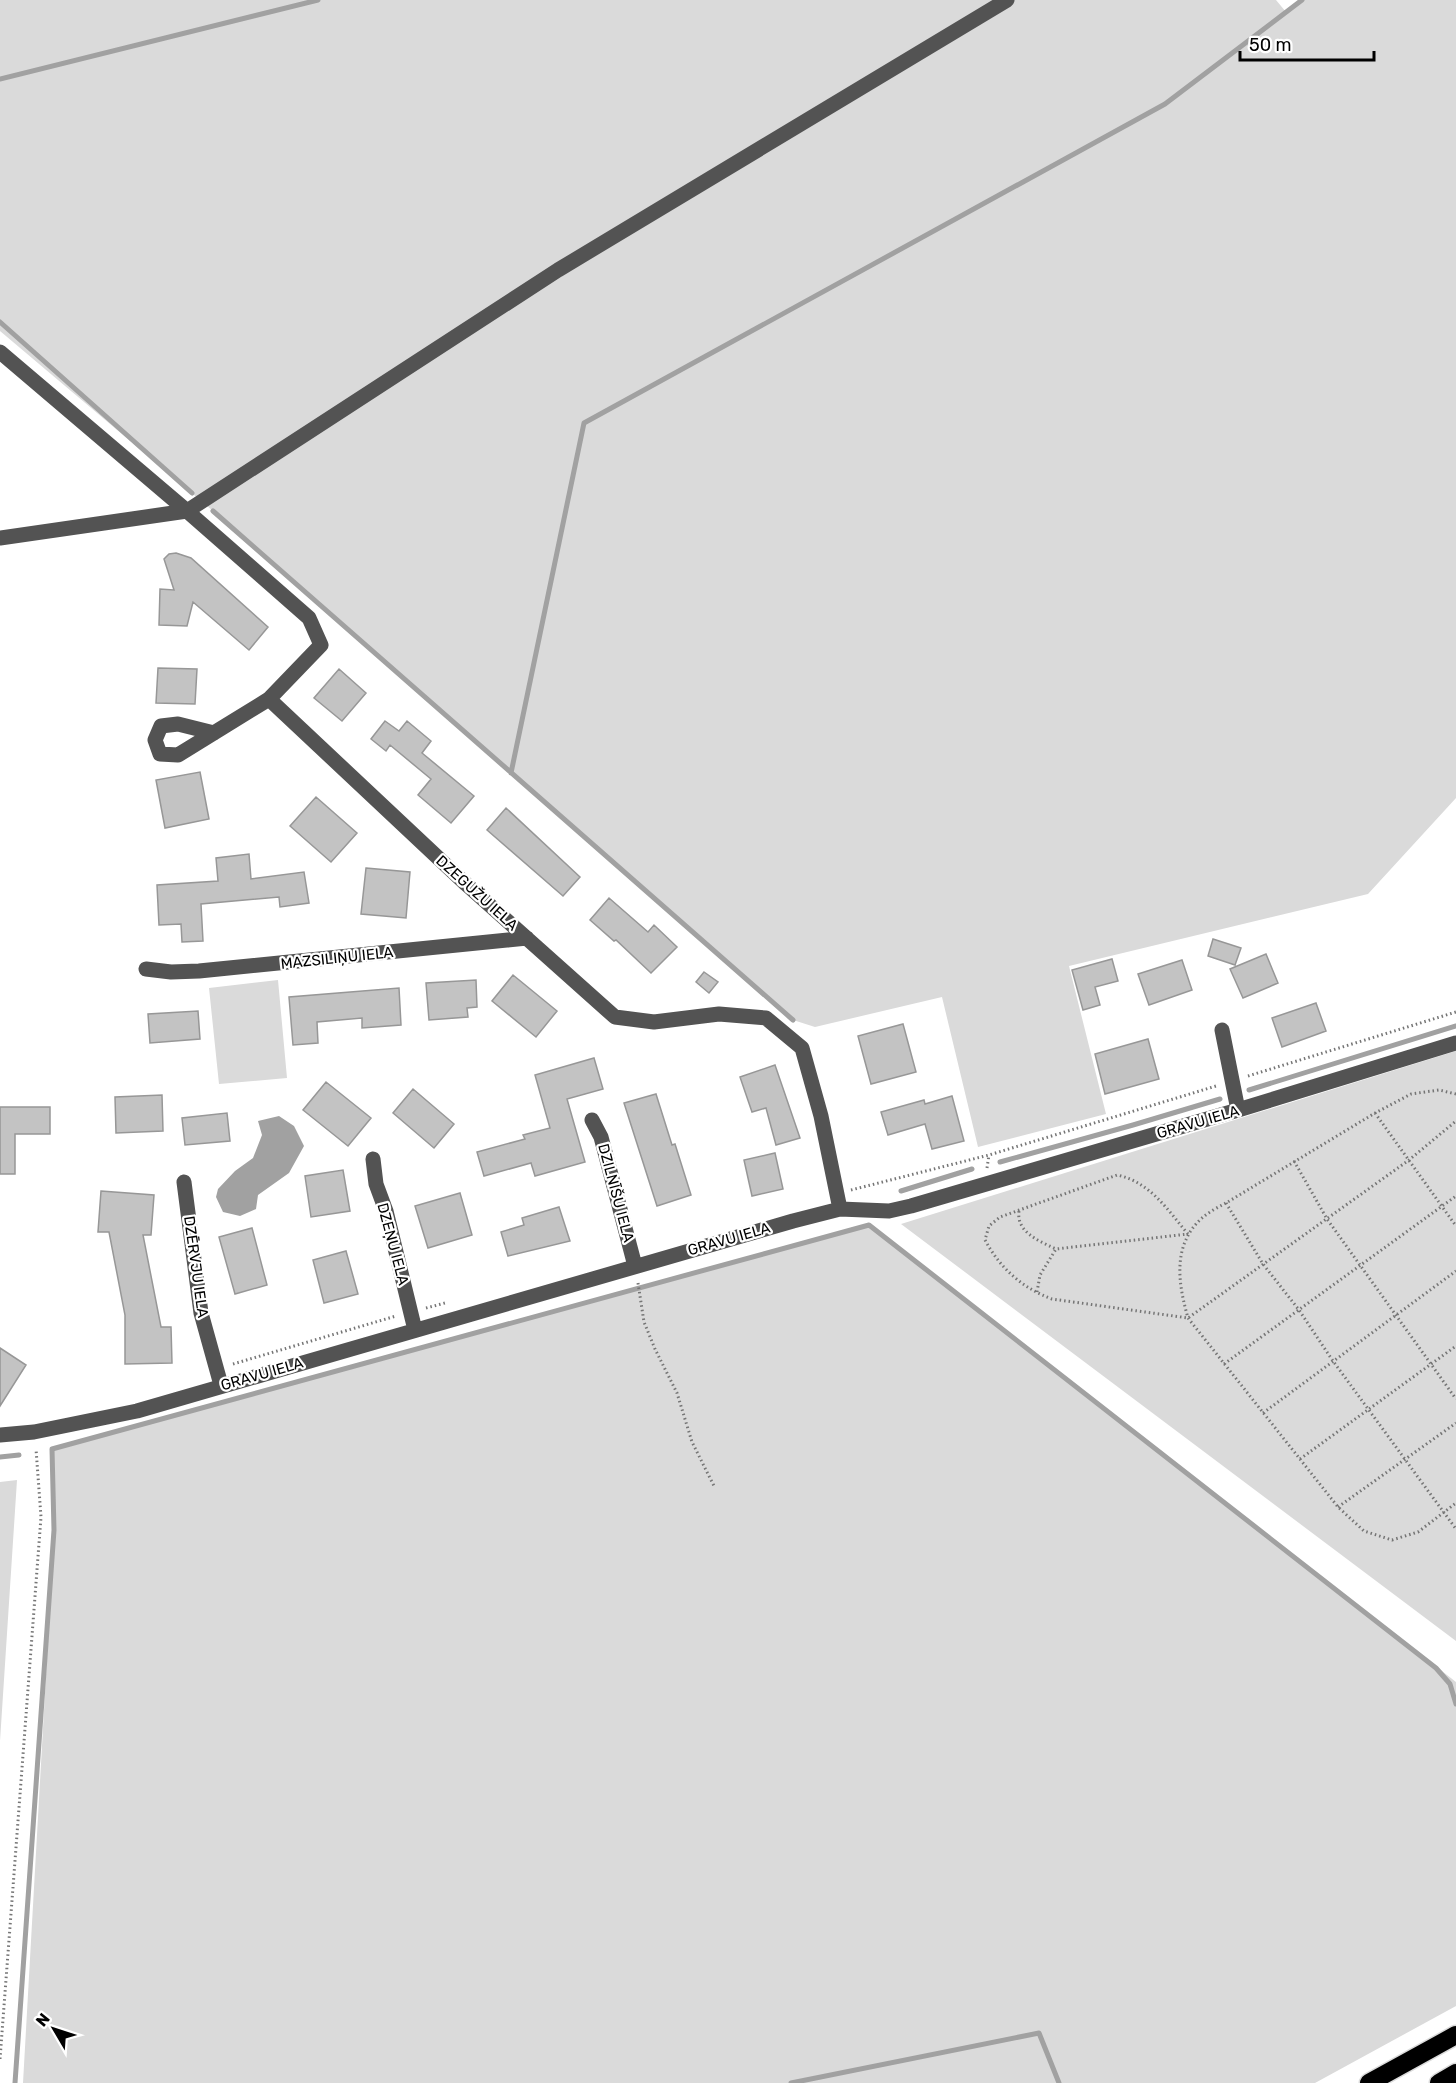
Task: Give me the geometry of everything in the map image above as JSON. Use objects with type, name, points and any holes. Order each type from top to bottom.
[{"type":"highway","points":[[1369,2083],[1456,2035]]},
{"type":"highway","points":[[1439,2083],[1456,2073]]},
{"type":"street","points":[[0,538],[187,511],[558,270],[1007,0]]},
{"type":"street","points":[[0,352],[309,618],[321,645],[269,699],[214,733]]},
{"type":"street","name":"DZEGUŽU IELA","points":[[269,699],[615,1017],[654,1022],[719,1014],[766,1018],[802,1048],[821,1116],[840,1209]]},
{"type":"street","name":"MAZSILIŅU IELA","points":[[146,969],[171,972],[199,971],[527,938]]},
{"type":"street","points":[[1222,1030],[1238,1110]]},
{"type":"street","name":"GRAVU IELA","points":[[0,1435],[34,1432],[137,1411],[635,1266],[840,1209],[889,1211],[911,1206],[1238,1110],[1456,1042]]},
{"type":"street","name":"DZILNĪŠU IELA","points":[[592,1120],[601,1137],[635,1266]]},
{"type":"street","name":"DZEŅU IELA","points":[[374,1159],[376,1184],[386,1211],[416,1330]]},
{"type":"street","name":"DZĒRVJU IELA","points":[[184,1182],[201,1312],[221,1385]]},
{"type":"path","points":[[1456,1094],[1439,1090],[1411,1094],[1294,1161],[1203,1217],[1188,1234],[1178,1264],[1180,1290],[1188,1318],[1338,1507],[1364,1531],[1392,1540],[1418,1532],[1456,1503]]},
{"type":"path","points":[[1375,1113],[1456,1226]]},
{"type":"path","points":[[1188,1234],[1157,1196],[1133,1179],[1117,1175],[1000,1217],[989,1226],[985,1240],[994,1257],[1012,1276],[1037,1293],[1052,1299],[1188,1318],[1409,1160],[1456,1120]]},
{"type":"path","points":[[1294,1161],[1327,1219],[1456,1399]]},
{"type":"path","points":[[1224,1364],[1456,1197]]},
{"type":"path","points":[[1226,1203],[1263,1264],[1299,1310],[1333,1361],[1456,1529]]},
{"type":"path","points":[[1020,1209],[1018,1219],[1024,1230],[1039,1241],[1056,1249],[1188,1234]]},
{"type":"path","points":[[1037,1293],[1040,1275],[1056,1249]]},
{"type":"path","points":[[635,1266],[644,1322],[676,1393],[692,1442],[715,1488]]},
{"type":"path","points":[[1263,1413],[1456,1271]]},
{"type":"path","points":[[1300,1458],[1456,1346]]},
{"type":"path","points":[[1338,1507],[1456,1423]]},
{"type":"path","points":[[0,2059],[41,1517],[34,1432]]},
{"type":"shaded area","points":[[0,0],[1276,0],[1286,12],[1302,0],[1456,0],[1456,798],[1368,894],[1069,966],[1106,1114],[978,1147],[942,997],[815,1027],[793,1020],[213,511],[0,331]]},
{"type":"shaded area","points":[[278,980],[287,1078],[219,1084],[209,988]]},
{"type":"shaded area","points":[[1456,1051],[1456,1641],[901,1224]]},
{"type":"shaded area","points":[[279,1116],[294,1126],[304,1146],[289,1173],[258,1195],[256,1209],[240,1216],[223,1212],[216,1197],[218,1189],[235,1171],[253,1158],[262,1135],[258,1121]]},
{"type":"shaded area","points":[[869,1225],[1456,1682],[1456,2006],[1315,2083],[23,2083],[54,1533],[52,1449]]},
{"type":"shaded area","points":[[17,1480],[0,1741],[0,1482]]},
{"type":"building","points":[[176,553],[191,558],[268,627],[249,650],[193,602],[187,626],[159,625],[160,589],[174,590],[164,559],[169,554]]},
{"type":"building","points":[[158,668],[197,669],[195,704],[156,703]]},
{"type":"building","points":[[339,669],[366,693],[342,721],[314,698]]},
{"type":"building","points":[[385,721],[399,731],[407,721],[431,741],[422,753],[474,796],[451,823],[418,795],[431,779],[390,745],[386,751],[371,739]]},
{"type":"building","points":[[200,772],[209,819],[165,828],[156,780]]},
{"type":"building","points":[[316,797],[357,833],[331,862],[290,826]]},
{"type":"building","points":[[506,808],[580,877],[563,896],[487,830]]},
{"type":"building","points":[[249,854],[251,879],[304,872],[309,903],[280,907],[279,897],[201,904],[203,941],[182,942],[181,924],[159,925],[157,885],[218,881],[216,858]]},
{"type":"building","points":[[366,868],[410,872],[406,918],[361,914]]},
{"type":"building","points":[[609,898],[648,932],[654,925],[677,947],[651,973],[616,940],[614,941],[590,920]]},
{"type":"building","points":[[1213,939],[1241,948],[1235,965],[1208,956]]},
{"type":"building","points":[[1266,954],[1278,983],[1243,998],[1230,969]]},
{"type":"building","points":[[1112,959],[1118,981],[1095,987],[1100,1005],[1083,1010],[1072,970]]},
{"type":"building","points":[[1182,960],[1192,990],[1149,1005],[1138,974]]},
{"type":"building","points":[[704,972],[718,982],[709,993],[696,982]]},
{"type":"building","points":[[513,975],[557,1011],[536,1037],[492,1001]]},
{"type":"building","points":[[476,980],[477,1007],[467,1008],[468,1017],[429,1020],[426,983]]},
{"type":"building","points":[[399,988],[401,1025],[362,1028],[362,1018],[317,1022],[318,1043],[293,1045],[289,997]]},
{"type":"building","points":[[1316,1003],[1326,1031],[1282,1047],[1272,1018]]},
{"type":"building","points":[[198,1011],[200,1039],[150,1043],[148,1014]]},
{"type":"building","points":[[903,1024],[916,1072],[871,1084],[858,1036]]},
{"type":"building","points":[[1148,1039],[1159,1079],[1105,1094],[1095,1054]]},
{"type":"building","points":[[594,1058],[603,1089],[567,1099],[585,1162],[535,1176],[531,1163],[484,1176],[477,1152],[525,1139],[523,1135],[550,1128],[535,1075]]},
{"type":"building","points":[[775,1065],[800,1138],[776,1145],[766,1108],[752,1112],[740,1077]]},
{"type":"building","points":[[326,1082],[371,1118],[348,1146],[303,1110]]},
{"type":"building","points":[[413,1089],[454,1124],[434,1148],[393,1113]]},
{"type":"building","points":[[656,1094],[691,1195],[657,1206],[624,1103]]},
{"type":"building","points":[[162,1095],[163,1131],[116,1133],[115,1097]]},
{"type":"building","points":[[952,1096],[964,1141],[932,1149],[925,1124],[888,1135],[881,1112],[924,1100],[925,1104]]},
{"type":"building","points":[[0,1107],[50,1107],[50,1134],[15,1134],[15,1174],[0,1174]]},
{"type":"building","points":[[227,1113],[230,1141],[185,1145],[182,1118]]},
{"type":"building","points":[[775,1153],[783,1189],[752,1196],[744,1160]]},
{"type":"building","points":[[343,1170],[350,1211],[311,1217],[305,1176]]},
{"type":"building","points":[[101,1191],[154,1195],[151,1235],[143,1235],[161,1327],[171,1327],[172,1363],[125,1364],[125,1315],[109,1232],[98,1232]]},
{"type":"building","points":[[460,1193],[472,1235],[428,1248],[415,1206]]},
{"type":"building","points":[[559,1207],[570,1241],[508,1256],[501,1232],[524,1225],[522,1218]]},
{"type":"building","points":[[252,1228],[267,1285],[235,1294],[219,1237]]},
{"type":"building","points":[[346,1251],[358,1294],[324,1303],[313,1260]]},
{"type":"building","points":[[0,1348],[26,1365],[0,1406]]},
{"type":"waterway","points":[[0,79],[318,0]]},
{"type":"waterway","points":[[511,773],[584,423],[1165,104],[1302,0]]},
{"type":"waterway","points":[[0,322],[192,493]]},
{"type":"waterway","points":[[213,511],[793,1020]]},
{"type":"waterway","points":[[1249,1090],[1456,1026]]},
{"type":"waterway","points":[[1000,1162],[1220,1099]]},
{"type":"waterway","points":[[901,1191],[972,1169]]},
{"type":"waterway","points":[[15,2083],[54,1530],[52,1449],[869,1225],[1436,1668],[1450,1684],[1456,1704]]},
{"type":"waterway","points":[[0,1457],[19,1455]]},
{"type":"waterway","points":[[791,2083],[1039,2033],[1059,2083]]}]
